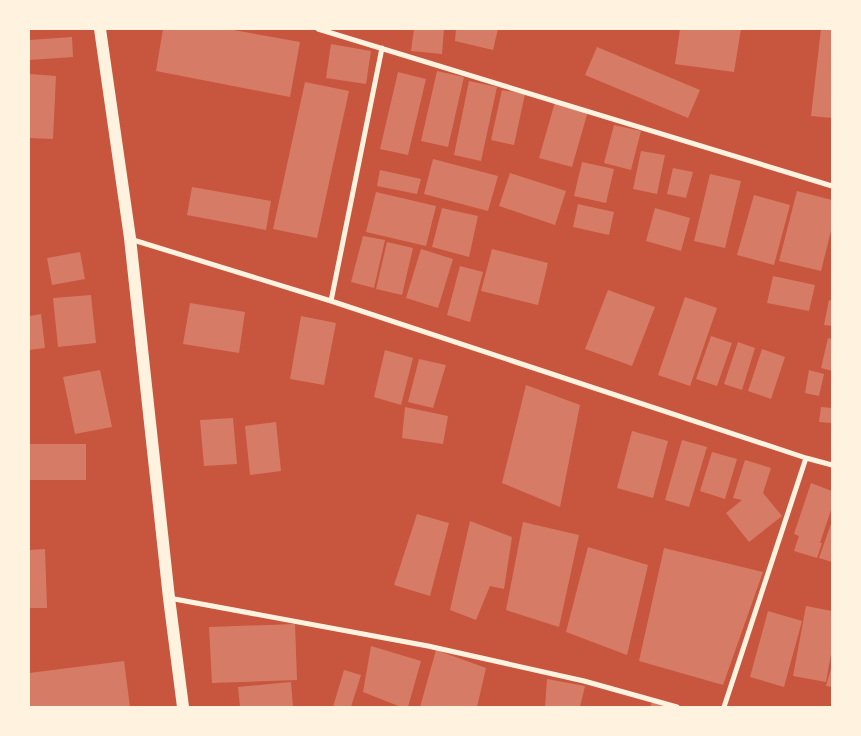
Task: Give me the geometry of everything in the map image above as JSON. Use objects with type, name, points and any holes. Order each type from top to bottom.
[{"type":"main road","points":[[100,29],[130,238],[169,598],[184,707]]},
{"type":"street","points":[[318,29],[832,186]]},
{"type":"street","points":[[331,301],[382,48]]},
{"type":"street","points":[[130,238],[331,301],[832,465]]},
{"type":"street","points":[[724,707],[806,458]]},
{"type":"street","points":[[169,598],[428,646],[584,681],[677,707]]},
{"type":"building","points":[[163,29],[228,29],[300,42],[290,97],[156,71]]},
{"type":"building","points":[[414,29],[444,29],[442,54],[411,51]]},
{"type":"building","points":[[456,29],[498,29],[493,50],[455,41]]},
{"type":"building","points":[[680,29],[741,29],[734,72],[675,64]]},
{"type":"building","points":[[821,29],[832,29],[832,118],[811,116]]},
{"type":"building","points":[[72,37],[73,57],[29,60],[29,40]]},
{"type":"building","points":[[331,44],[371,51],[366,84],[326,78]]},
{"type":"building","points":[[597,47],[700,90],[688,118],[585,75]]},
{"type":"building","points":[[437,71],[464,77],[448,147],[421,141]]},
{"type":"building","points":[[398,72],[426,79],[408,155],[380,149]]},
{"type":"building","points":[[29,74],[56,76],[53,139],[29,138]]},
{"type":"building","points":[[469,81],[497,87],[481,161],[454,155]]},
{"type":"building","points":[[305,82],[349,91],[317,238],[273,229]]},
{"type":"building","points":[[502,90],[525,94],[514,145],[491,140]]},
{"type":"building","points":[[555,102],[588,111],[572,167],[539,158]]},
{"type":"building","points":[[614,125],[641,131],[631,170],[604,163]]},
{"type":"building","points":[[641,151],[665,155],[657,194],[633,189]]},
{"type":"building","points":[[433,159],[498,176],[488,211],[424,194]]},
{"type":"building","points":[[582,162],[614,169],[606,203],[574,196]]},
{"type":"building","points":[[673,168],[693,172],[686,198],[667,194]]},
{"type":"building","points":[[380,170],[421,179],[417,194],[377,186]]},
{"type":"building","points":[[510,173],[566,191],[555,225],[499,206]]},
{"type":"building","points":[[710,174],[741,181],[725,248],[694,241]]},
{"type":"building","points":[[192,187],[271,201],[266,230],[187,215]]},
{"type":"building","points":[[797,191],[832,200],[832,227],[821,271],[779,261]]},
{"type":"building","points":[[376,192],[436,206],[426,246],[366,232]]},
{"type":"building","points":[[754,195],[790,205],[774,265],[737,255]]},
{"type":"building","points":[[578,204],[614,212],[609,235],[573,227]]},
{"type":"building","points":[[442,208],[478,216],[469,257],[432,247]]},
{"type":"building","points":[[655,208],[690,218],[681,251],[646,241]]},
{"type":"building","points":[[363,236],[385,240],[374,288],[351,282]]},
{"type":"building","points":[[387,242],[413,248],[402,295],[376,289]]},
{"type":"building","points":[[421,249],[453,259],[438,308],[406,298]]},
{"type":"building","points":[[492,249],[548,263],[538,305],[481,291]]},
{"type":"building","points":[[80,252],[85,279],[52,285],[47,258]]},
{"type":"building","points":[[460,266],[483,272],[470,322],[447,315]]},
{"type":"building","points":[[773,276],[815,285],[809,311],[767,303]]},
{"type":"building","points":[[608,290],[655,307],[632,366],[585,349]]},
{"type":"building","points":[[91,295],[96,343],[58,347],[53,298]]},
{"type":"building","points":[[685,297],[717,308],[690,386],[658,375]]},
{"type":"building","points":[[829,300],[832,301],[832,326],[824,325]]},
{"type":"building","points":[[190,303],[245,312],[239,353],[183,344]]},
{"type":"building","points":[[41,314],[45,348],[29,350],[29,316]]},
{"type":"building","points":[[301,316],[336,323],[324,385],[290,379]]},
{"type":"building","points":[[711,336],[732,343],[717,386],[696,379]]},
{"type":"building","points":[[828,338],[832,339],[832,371],[821,368]]},
{"type":"building","points":[[738,342],[755,348],[742,390],[724,384]]},
{"type":"building","points":[[762,349],[785,357],[771,399],[748,391]]},
{"type":"building","points":[[385,350],[413,358],[401,405],[374,397]]},
{"type":"building","points":[[419,359],[446,365],[433,408],[408,402]]},
{"type":"building","points":[[100,370],[112,427],[75,434],[63,377]]},
{"type":"building","points":[[809,370],[824,374],[819,396],[805,393]]},
{"type":"building","points":[[526,385],[580,405],[560,507],[502,483]]},
{"type":"building","points":[[405,407],[448,416],[443,444],[402,438]]},
{"type":"building","points":[[821,407],[832,408],[832,423],[819,422]]},
{"type":"building","points":[[233,418],[237,464],[204,466],[200,420]]},
{"type":"building","points":[[276,422],[281,471],[250,475],[245,426]]},
{"type":"building","points":[[632,431],[668,441],[653,498],[617,488]]},
{"type":"building","points":[[682,440],[707,447],[689,507],[665,500]]},
{"type":"building","points":[[29,444],[86,444],[86,480],[29,480]]},
{"type":"building","points":[[712,452],[737,459],[725,499],[700,491]]},
{"type":"building","points":[[745,460],[771,468],[763,493],[782,516],[749,542],[726,513],[742,500],[733,498]]},
{"type":"building","points":[[811,483],[832,491],[832,507],[817,558],[794,551],[799,536],[794,534]]},
{"type":"building","points":[[417,514],[449,523],[430,596],[394,585]]},
{"type":"building","points":[[470,521],[512,537],[504,589],[490,586],[476,620],[450,610]]},
{"type":"building","points":[[832,521],[832,562],[819,558]]},
{"type":"building","points":[[523,522],[579,535],[559,627],[506,610]]},
{"type":"building","points":[[588,547],[648,565],[627,655],[566,632]]},
{"type":"building","points":[[664,548],[763,572],[723,685],[639,661]]},
{"type":"building","points":[[45,549],[47,608],[29,608],[29,550]]},
{"type":"building","points":[[806,606],[832,611],[832,649],[826,682],[793,676]]},
{"type":"building","points":[[768,611],[802,621],[784,687],[750,677]]},
{"type":"building","points":[[295,624],[297,680],[212,683],[209,627]]},
{"type":"building","points":[[371,646],[421,661],[408,707],[401,707],[363,692]]},
{"type":"building","points":[[436,650],[486,668],[477,707],[420,707]]},
{"type":"building","points":[[124,661],[130,707],[29,707],[29,673]]},
{"type":"building","points":[[832,665],[832,687],[826,686]]},
{"type":"building","points":[[344,670],[361,675],[351,707],[333,707]]},
{"type":"building","points":[[547,679],[585,686],[580,707],[545,707]]},
{"type":"building","points":[[291,682],[293,707],[240,707],[238,687]]},
{"type":"building","points":[[653,700],[668,707],[650,707]]}]
